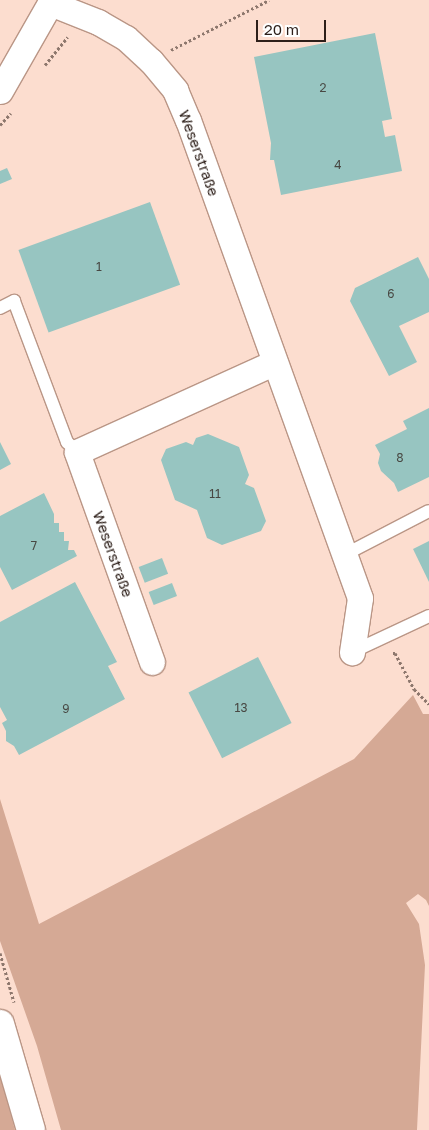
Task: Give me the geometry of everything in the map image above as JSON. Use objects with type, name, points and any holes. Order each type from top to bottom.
[{"type":"main road","points":[[0,1024],[31,1130]]},
{"type":"street","name":"Weserstraße","points":[[51,2],[98,22],[126,38],[154,65],[175,90],[188,120],[346,554],[360,598],[352,652]]},
{"type":"street","points":[[0,91],[51,2]]},
{"type":"street","points":[[77,452],[275,362]]},
{"type":"street","name":"Weserstraße","points":[[77,452],[152,662]]},
{"type":"lane","points":[[0,308],[14,301],[67,442],[77,452]]},
{"type":"lane","points":[[346,554],[429,511]]},
{"type":"lane","points":[[352,652],[429,616]]},
{"type":"path","points":[[154,65],[171,50],[268,0]]},
{"type":"path","points":[[352,652],[396,653],[414,688],[429,704]]},
{"type":"shaded area","points":[[413,695],[423,714],[429,714],[429,906],[426,900],[418,894],[406,903],[419,924],[425,965],[417,1130],[61,1130],[37,1046],[0,941],[0,799],[39,924],[354,759]]},
{"type":"shaded area","points":[[0,1075],[15,1130],[0,1130]]},
{"type":"building","points":[[375,33],[392,119],[382,121],[385,137],[395,135],[402,171],[281,195],[274,160],[270,160],[271,143],[254,57]]},
{"type":"building","points":[[7,168],[12,179],[0,184],[0,171]]},
{"type":"building","points":[[150,202],[180,285],[49,333],[18,250]]},
{"type":"building","points":[[418,257],[429,279],[429,312],[399,326],[417,362],[389,376],[350,301],[355,288]]},
{"type":"building","points":[[429,408],[429,477],[398,492],[394,483],[381,471],[378,463],[380,454],[375,445],[407,429],[403,421]]},
{"type":"building","points":[[208,434],[239,447],[249,475],[245,484],[254,488],[266,521],[261,531],[222,545],[207,538],[197,510],[175,500],[161,460],[166,449],[186,442],[193,445],[196,438]]},
{"type":"building","points":[[0,442],[11,464],[0,470]]},
{"type":"building","points":[[44,493],[54,514],[54,523],[59,523],[59,532],[64,532],[64,541],[69,541],[68,550],[74,550],[77,556],[12,590],[0,567],[0,516]]},
{"type":"building","points":[[429,541],[429,582],[413,549]]},
{"type":"building","points":[[162,558],[168,574],[145,583],[139,567]]},
{"type":"building","points":[[75,582],[117,662],[108,666],[125,699],[19,755],[14,746],[6,741],[6,731],[2,723],[7,720],[0,707],[0,622]]},
{"type":"building","points":[[172,583],[177,596],[154,605],[149,592]]},
{"type":"building","points":[[258,657],[292,723],[222,758],[189,692]]}]
